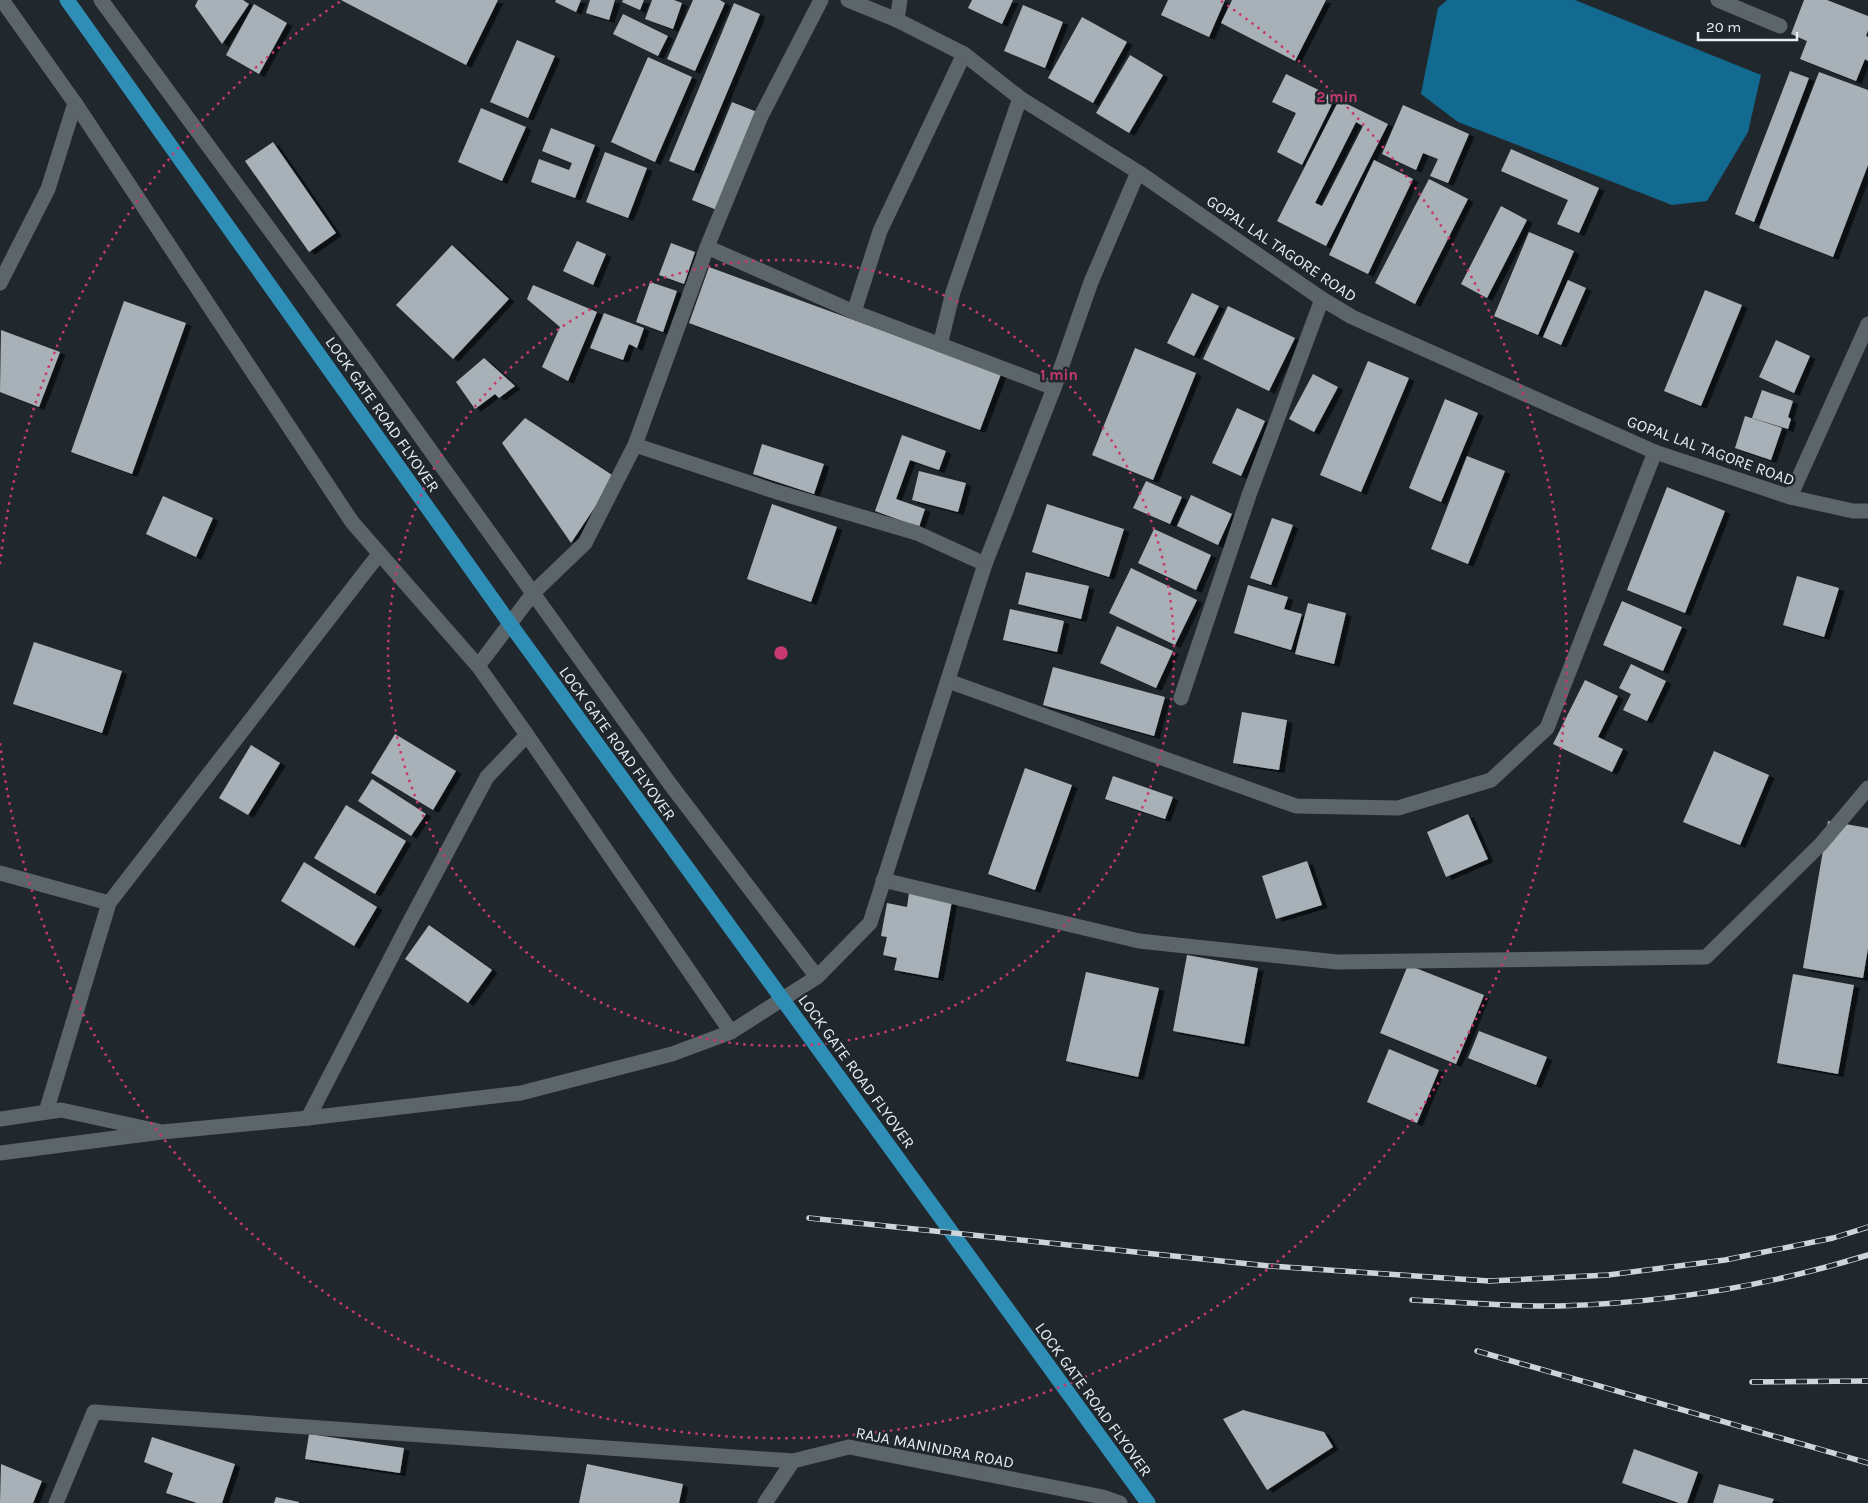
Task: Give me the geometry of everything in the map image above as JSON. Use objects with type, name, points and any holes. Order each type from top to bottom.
[{"type":"main road","name":"LOCK GATE ROAD FLYOVER","points":[[67,0],[513,628],[1148,1503]]},
{"type":"street","points":[[2,0],[76,103],[352,522],[478,666],[731,1032]]},
{"type":"street","points":[[101,0],[368,362],[670,784],[818,977]]},
{"type":"street","points":[[478,666],[534,592],[585,543],[636,445],[707,247],[761,116],[821,0]]},
{"type":"street","name":"GOPAL LAL TAGORE ROAD","points":[[848,0],[897,20],[964,54],[1020,98],[1138,172],[1322,299],[1352,317],[1655,452],[1790,497],[1853,511],[1868,511]]},
{"type":"street","points":[[897,20],[900,0]]},
{"type":"street","points":[[1718,0],[1780,26]]},
{"type":"street","points":[[854,312],[880,231],[964,54]]},
{"type":"street","points":[[940,346],[953,292],[1020,98]]},
{"type":"street","points":[[0,284],[48,189],[76,103]]},
{"type":"street","points":[[0,1153],[162,1132],[308,1118],[522,1093],[672,1054],[731,1032],[818,977],[870,923],[985,564],[1054,388],[1091,282],[1138,172]]},
{"type":"street","points":[[707,247],[854,312],[1054,388]]},
{"type":"street","points":[[1181,698],[1249,495],[1322,299]]},
{"type":"street","points":[[1790,497],[1868,324]]},
{"type":"street","points":[[636,445],[777,492],[917,533],[985,564]]},
{"type":"street","points":[[948,681],[1296,806],[1398,808],[1491,780],[1547,728],[1655,452]]},
{"type":"street","points":[[46,1112],[109,903],[379,554]]},
{"type":"street","points":[[308,1118],[487,777],[527,735]]},
{"type":"street","points":[[883,880],[1140,941],[1337,962],[1706,957],[1821,844],[1868,788]]},
{"type":"street","points":[[0,873],[109,903]]},
{"type":"street","points":[[0,1119],[62,1110],[162,1132]]},
{"type":"street","name":"RAJA MANINDRA ROAD","points":[[56,1503],[94,1412],[793,1461],[850,1447],[1120,1503]]},
{"type":"street","points":[[765,1503],[793,1461]]},
{"type":"water","points":[[1447,0],[1575,0],[1761,75],[1748,132],[1707,201],[1672,205],[1458,122],[1421,94],[1438,8]]},
{"type":"building","points":[[198,0],[243,0],[249,4],[222,44],[195,6]]},
{"type":"building","points":[[341,0],[498,0],[466,65]]},
{"type":"building","points":[[556,0],[581,0],[576,12],[555,2]]},
{"type":"building","points":[[590,0],[615,0],[609,20],[586,13]]},
{"type":"building","points":[[623,0],[644,0],[640,10],[622,2]]},
{"type":"building","points":[[652,0],[674,0],[682,3],[673,29],[645,19]]},
{"type":"building","points":[[693,0],[720,0],[725,3],[695,71],[667,59]]},
{"type":"building","points":[[972,0],[1013,0],[1002,24],[968,8]]},
{"type":"building","points":[[1168,0],[1225,0],[1209,37],[1161,15]]},
{"type":"building","points":[[1232,0],[1326,0],[1295,61],[1221,23]]},
{"type":"building","points":[[1804,0],[1827,0],[1868,16],[1866,36],[1868,37],[1868,61],[1865,59],[1856,81],[1800,59],[1807,41],[1791,34]]},
{"type":"building","points":[[734,3],[760,14],[694,171],[669,161]]},
{"type":"building","points":[[254,4],[287,23],[259,74],[226,55]]},
{"type":"building","points":[[1023,5],[1063,22],[1045,68],[1004,51]]},
{"type":"building","points":[[623,14],[668,36],[658,56],[613,34]]},
{"type":"building","points":[[1082,17],[1127,42],[1093,103],[1048,78]]},
{"type":"building","points":[[517,40],[555,56],[528,118],[490,102]]},
{"type":"building","points":[[1130,55],[1163,75],[1129,133],[1096,113]]},
{"type":"building","points":[[648,57],[692,77],[655,162],[611,142]]},
{"type":"building","points":[[1790,71],[1809,78],[1754,222],[1735,214]]},
{"type":"building","points":[[1819,72],[1868,90],[1868,165],[1833,257],[1759,228]]},
{"type":"building","points":[[1286,74],[1335,98],[1302,165],[1277,152],[1296,113],[1272,102]]},
{"type":"building","points":[[1339,100],[1388,124],[1326,246],[1277,221]],"holes":[[[1356,122],[1363,126],[1322,206],[1315,203]]]},
{"type":"building","points":[[732,102],[757,112],[717,210],[692,200]]},
{"type":"building","points":[[1403,105],[1469,134],[1448,183],[1430,176],[1438,159],[1423,153],[1416,170],[1382,154]]},
{"type":"building","points":[[481,108],[526,127],[502,181],[458,162]]},
{"type":"building","points":[[551,128],[595,145],[575,198],[531,182],[539,159],[569,170],[572,163],[542,151]]},
{"type":"building","points":[[273,142],[336,233],[309,252],[245,161]]},
{"type":"building","points":[[1511,149],[1599,188],[1579,233],[1557,224],[1568,200],[1501,171]]},
{"type":"building","points":[[605,152],[647,168],[628,218],[586,202]]},
{"type":"building","points":[[1374,160],[1413,179],[1368,274],[1329,255]]},
{"type":"building","points":[[1429,179],[1468,199],[1415,304],[1375,283]]},
{"type":"building","points":[[1501,206],[1527,220],[1487,298],[1461,284]]},
{"type":"building","points":[[1529,232],[1574,251],[1538,335],[1494,316]]},
{"type":"building","points":[[577,241],[606,254],[593,285],[563,271]]},
{"type":"building","points":[[671,243],[695,252],[684,284],[659,275]]},
{"type":"building","points":[[452,245],[509,299],[453,359],[396,305]]},
{"type":"building","points":[[709,267],[1001,374],[980,430],[689,323]]},
{"type":"building","points":[[1568,280],[1586,288],[1561,345],[1543,337]]},
{"type":"building","points":[[650,282],[677,291],[663,332],[636,322]]},
{"type":"building","points":[[533,285],[597,312],[568,381],[542,367],[560,327],[527,299]]},
{"type":"building","points":[[1705,290],[1742,305],[1701,406],[1664,391]]},
{"type":"building","points":[[1192,293],[1219,306],[1194,356],[1167,343]]},
{"type":"building","points":[[124,301],[186,323],[132,474],[71,452]]},
{"type":"building","points":[[1228,306],[1295,338],[1269,391],[1203,359]]},
{"type":"building","points":[[604,313],[644,328],[637,348],[629,344],[623,360],[590,348]]},
{"type":"building","points":[[1,330],[60,352],[39,407],[0,392]]},
{"type":"building","points":[[1776,340],[1810,356],[1794,393],[1759,377]]},
{"type":"building","points":[[1135,348],[1196,373],[1153,480],[1092,455]]},
{"type":"building","points":[[484,358],[515,386],[499,398],[495,394],[475,409],[456,382]]},
{"type":"building","points":[[1368,361],[1409,378],[1361,492],[1320,475]]},
{"type":"building","points":[[1313,374],[1338,387],[1314,432],[1289,419]]},
{"type":"building","points":[[1762,390],[1793,401],[1788,417],[1791,419],[1788,429],[1752,418]]},
{"type":"building","points":[[1445,399],[1478,413],[1441,502],[1409,488]]},
{"type":"building","points":[[1237,408],[1265,421],[1241,476],[1212,463]]},
{"type":"building","points":[[1745,416],[1782,428],[1771,460],[1735,448]]},
{"type":"building","points":[[525,418],[615,477],[571,543],[502,443]]},
{"type":"building","points":[[902,435],[946,451],[939,470],[910,460],[896,499],[925,509],[919,527],[875,511]]},
{"type":"building","points":[[762,444],[824,464],[814,494],[753,474]]},
{"type":"building","points":[[1467,456],[1505,471],[1468,564],[1431,549]]},
{"type":"building","points":[[919,471],[966,483],[958,512],[912,500]]},
{"type":"building","points":[[1146,481],[1182,497],[1170,524],[1133,508]]},
{"type":"building","points":[[1667,487],[1725,511],[1685,613],[1627,590]]},
{"type":"building","points":[[1191,495],[1232,514],[1218,545],[1177,526]]},
{"type":"building","points":[[163,496],[213,518],[196,557],[146,534]]},
{"type":"building","points":[[772,504],[837,527],[811,602],[747,579]]},
{"type":"building","points":[[1047,504],[1124,529],[1109,577],[1032,552]]},
{"type":"building","points":[[1272,518],[1293,525],[1271,585],[1250,578]]},
{"type":"building","points":[[1154,529],[1211,555],[1196,590],[1138,563]]},
{"type":"building","points":[[1131,568],[1197,600],[1175,645],[1109,613]]},
{"type":"building","points":[[1026,572],[1089,586],[1081,619],[1018,604]]},
{"type":"building","points":[[1797,576],[1839,588],[1824,637],[1783,625]]},
{"type":"building","points":[[1248,585],[1288,597],[1284,609],[1302,614],[1291,650],[1234,633]]},
{"type":"building","points":[[1622,601],[1682,627],[1663,671],[1603,645]]},
{"type":"building","points":[[1308,603],[1346,613],[1334,664],[1295,654]]},
{"type":"building","points":[[1010,609],[1064,621],[1057,652],[1003,640]]},
{"type":"building","points":[[1117,626],[1173,651],[1156,688],[1100,663]]},
{"type":"building","points":[[34,642],[122,671],[102,733],[13,704]]},
{"type":"building","points":[[1631,664],[1666,681],[1647,721],[1623,710],[1631,694],[1619,688]]},
{"type":"building","points":[[1053,667],[1165,697],[1154,736],[1043,705]]},
{"type":"building","points":[[1585,680],[1618,696],[1598,737],[1623,749],[1612,772],[1553,744]]},
{"type":"building","points":[[1242,712],[1287,720],[1279,770],[1233,763]]},
{"type":"building","points":[[395,734],[456,771],[433,810],[371,773]]},
{"type":"building","points":[[251,745],[280,763],[248,815],[219,798]]},
{"type":"building","points":[[1714,751],[1769,775],[1740,845],[1683,822]]},
{"type":"building","points":[[1025,768],[1072,785],[1035,890],[988,874]]},
{"type":"building","points":[[1113,776],[1173,797],[1165,819],[1105,799]]},
{"type":"building","points":[[372,779],[426,814],[411,836],[358,801]]},
{"type":"building","points":[[346,805],[406,841],[375,894],[314,858]]},
{"type":"building","points":[[1468,814],[1488,859],[1446,877],[1427,832]]},
{"type":"building","points":[[1828,821],[1868,828],[1868,948],[1863,978],[1803,968]]},
{"type":"building","points":[[1307,861],[1322,905],[1276,919],[1262,876]]},
{"type":"building","points":[[304,862],[377,907],[354,946],[281,901]]},
{"type":"building","points":[[909,893],[952,901],[938,978],[894,970],[897,958],[883,955],[887,937],[881,936],[887,903],[907,907]]},
{"type":"building","points":[[429,925],[492,970],[468,1003],[405,959]]},
{"type":"building","points":[[1187,955],[1258,968],[1244,1044],[1173,1031]]},
{"type":"building","points":[[1408,965],[1484,995],[1456,1064],[1380,1033]]},
{"type":"building","points":[[1086,972],[1159,988],[1138,1077],[1066,1061]]},
{"type":"building","points":[[1793,974],[1854,985],[1838,1074],[1777,1063]]},
{"type":"building","points":[[1479,1031],[1547,1057],[1536,1085],[1468,1058]]},
{"type":"building","points":[[1389,1049],[1439,1070],[1417,1123],[1367,1102]]},
{"type":"building","points":[[1243,1410],[1324,1432],[1333,1447],[1267,1490],[1223,1419]]},
{"type":"building","points":[[309,1434],[404,1448],[400,1473],[305,1459]]},
{"type":"building","points":[[152,1437],[235,1464],[222,1503],[197,1503],[166,1493],[173,1473],[144,1462]]},
{"type":"building","points":[[1634,1449],[1698,1472],[1687,1503],[1679,1503],[1622,1483]]},
{"type":"building","points":[[1,1464],[42,1481],[33,1503],[0,1503]]},
{"type":"building","points":[[587,1464],[683,1484],[679,1503],[579,1503]]},
{"type":"building","points":[[1719,1484],[1774,1499],[1772,1503],[1713,1503]]},
{"type":"building","points":[[276,1497],[299,1502],[299,1503],[274,1503]]},
{"type":"railway","points":[[809,1218],[1269,1266],[1489,1281],[1608,1275],[1725,1260],[1833,1238],[1868,1227]]},
{"type":"railway","points":[[1412,1300],[1541,1306],[1638,1301],[1677,1297],[1754,1284],[1792,1276],[1868,1255]]},
{"type":"railway","points":[[1477,1351],[1868,1463]]},
{"type":"railway","points":[[1752,1382],[1868,1381]]}]
